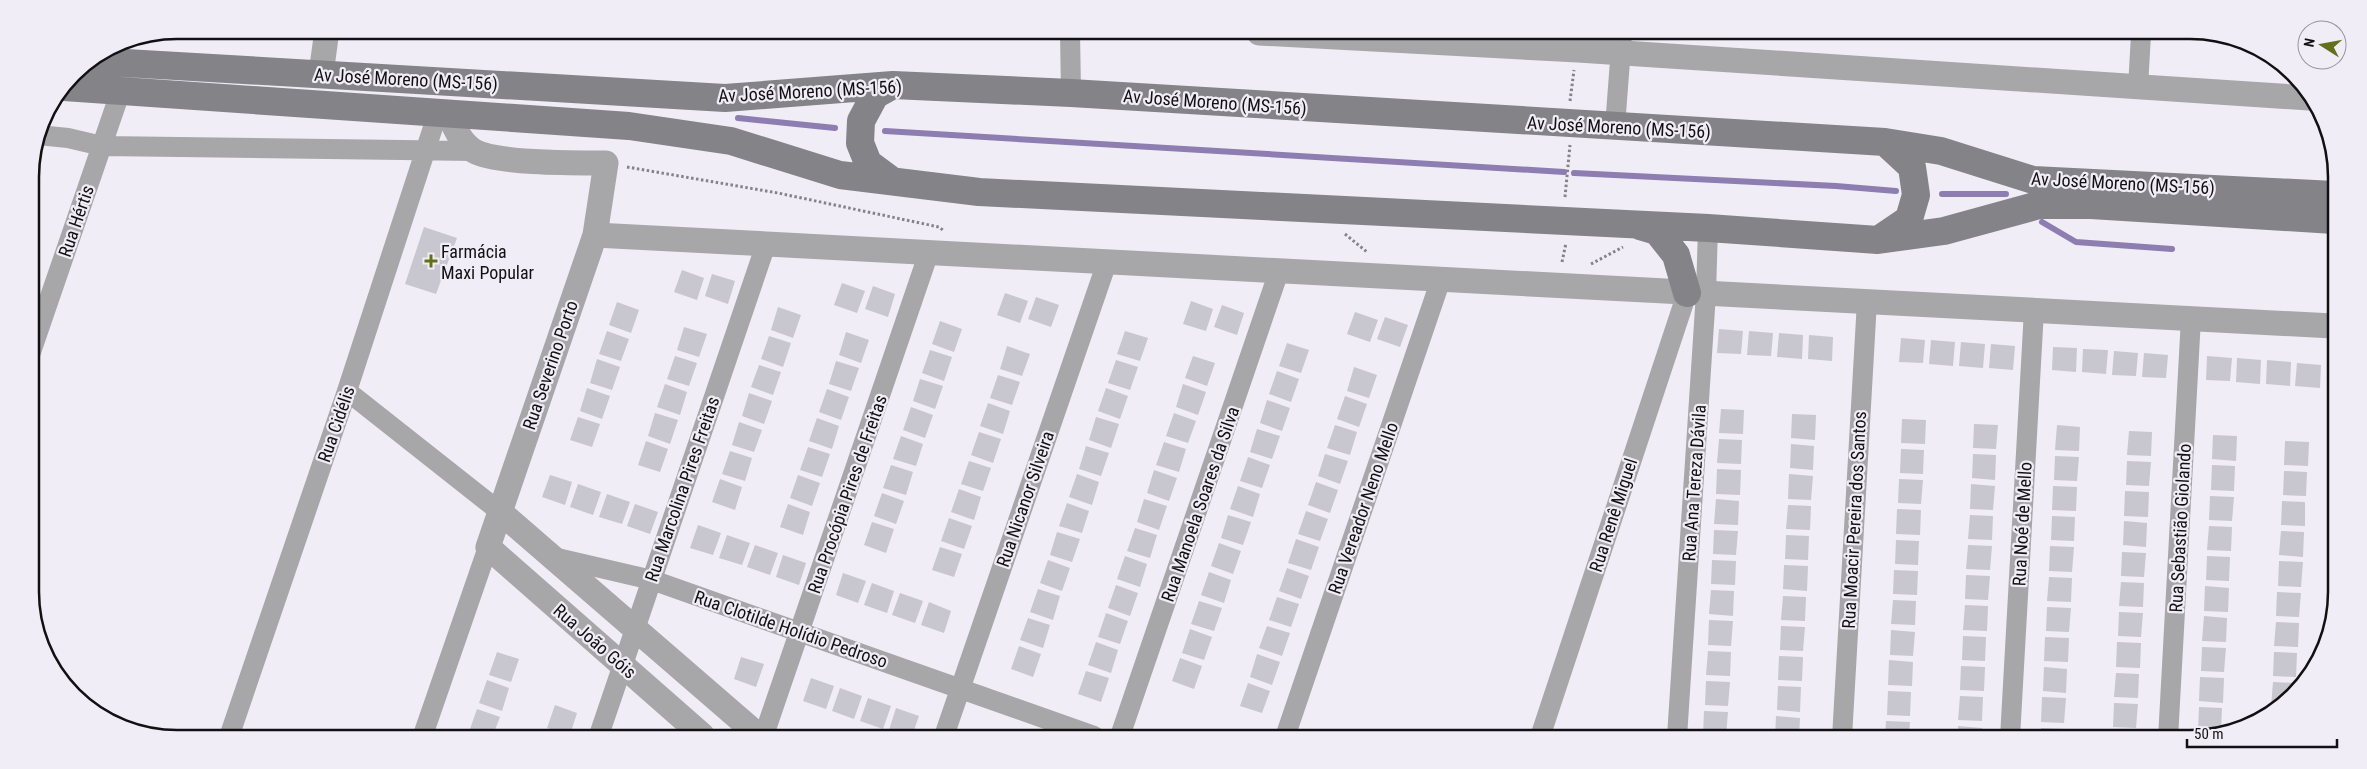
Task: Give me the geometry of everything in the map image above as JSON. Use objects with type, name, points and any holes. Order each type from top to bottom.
[{"type":"main road","name":"Av José Moreno (MS-156)","points":[[101,62],[724,98],[893,85],[1071,93],[1885,142],[1941,151],[2033,180],[2328,195]]},
{"type":"main road","points":[[891,180],[868,163],[860,143],[860,128],[861,121],[875,95],[893,85]]},
{"type":"main road","name":"Av José Moreno (MS-156)","points":[[72,87],[628,126],[731,141],[840,175],[980,192],[1708,228],[1878,240],[1944,230],[2039,205],[2091,205],[2328,220]]},
{"type":"main road","points":[[1878,240],[1909,219],[1916,195],[1912,167],[1885,142]]},
{"type":"main road","points":[[1639,226],[1657,231],[1676,254],[1697,293]]},
{"type":"street","points":[[321,74],[326,39]]},
{"type":"street","points":[[1070,39],[1071,93]]},
{"type":"street","points":[[1457,39],[1622,44],[2138,87],[2303,98]]},
{"type":"street","points":[[2138,87],[2141,39]]},
{"type":"street","points":[[1616,127],[1622,44]]},
{"type":"street","name":"Rua Hértis","points":[[39,329],[121,90]]},
{"type":"street","points":[[444,113],[459,138],[475,151]]},
{"type":"street","name":"Rua Cidélis","points":[[231,730],[347,391],[425,152],[444,113]]},
{"type":"street","points":[[45,136],[68,138],[102,146],[425,152],[475,151],[495,157],[606,163]]},
{"type":"street","name":"Rua Severino Porto","points":[[425,730],[595,235],[606,163]]},
{"type":"street","name":"Rua Ana Tereza Dávila","points":[[1677,730],[1697,293],[1708,228]]},
{"type":"street","points":[[595,235],[929,252],[964,256],[2328,326]]},
{"type":"street","name":"Rua Marcolina Pires Freitas","points":[[601,730],[766,244]]},
{"type":"street","name":"Rua Procópia Pires de Freitas","points":[[766,730],[929,252]]},
{"type":"street","name":"Rua Nicanor Silveira","points":[[946,730],[1106,262]]},
{"type":"street","name":"Rua Manoela Soares da Silva","points":[[1122,730],[1279,271]]},
{"type":"street","name":"Rua Vereador Neno Mello","points":[[1287,730],[1441,279]]},
{"type":"street","name":"Rua Renê Miguel","points":[[1542,730],[1697,293]]},
{"type":"street","name":"Rua Moacir Pereira dos Santos","points":[[1842,730],[1867,301]]},
{"type":"street","name":"Rua Noé de Mello","points":[[2010,730],[2034,310]]},
{"type":"street","name":"Rua Sebastião Giolando","points":[[2169,730],[2192,318]]},
{"type":"street","points":[[347,391],[499,511]]},
{"type":"street","name":"Rua Clotilde Holídio Pedroso","points":[[499,511],[551,557],[652,580],[1077,730]]},
{"type":"street","name":"Rua João Góis","points":[[488,547],[696,730]]},
{"type":"street","name":"Rua João Góis","points":[[551,557],[752,730]]},
{"type":"path","points":[[1569,104],[1574,66]]},
{"type":"path","points":[[1564,197],[1570,142]]},
{"type":"path","points":[[606,163],[778,193],[939,227],[953,237],[964,256]]},
{"type":"path","points":[[1562,262],[1567,240]]},
{"type":"building","name":"Farmácia Maxi Popular","points":[[424,227],[457,238],[436,294],[405,284]]},
{"type":"building","points":[[682,270],[704,278],[697,300],[674,292]]},
{"type":"building","points":[[712,274],[735,281],[728,304],[705,296]]},
{"type":"building","points":[[842,283],[865,291],[857,313],[834,305]]},
{"type":"building","points":[[873,286],[895,294],[888,317],[865,309]]},
{"type":"building","points":[[1005,293],[1028,301],[1020,323],[997,315]]},
{"type":"building","points":[[1036,297],[1059,305],[1051,327],[1028,319]]},
{"type":"building","points":[[1191,301],[1213,309],[1206,331],[1183,324]]},
{"type":"building","points":[[617,302],[639,310],[631,333],[609,325]]},
{"type":"building","points":[[1222,305],[1244,313],[1237,335],[1214,327]]},
{"type":"building","points":[[778,307],[801,315],[793,338],[771,330]]},
{"type":"building","points":[[1355,312],[1378,320],[1370,342],[1347,334]]},
{"type":"building","points":[[1385,317],[1408,325],[1400,347],[1377,339]]},
{"type":"building","points":[[940,321],[962,329],[954,352],[932,344]]},
{"type":"building","points":[[684,327],[707,334],[699,357],[677,350]]},
{"type":"building","points":[[1719,329],[1743,331],[1741,354],[1717,353]]},
{"type":"building","points":[[607,331],[629,339],[621,361],[599,354]]},
{"type":"building","points":[[1125,331],[1148,338],[1140,361],[1117,354]]},
{"type":"building","points":[[1749,331],[1773,333],[1771,356],[1747,355]]},
{"type":"building","points":[[846,332],[869,340],[861,363],[839,355]]},
{"type":"building","points":[[1779,333],[1803,335],[1802,359],[1777,357]]},
{"type":"building","points":[[1809,335],[1833,337],[1832,361],[1808,359]]},
{"type":"building","points":[[769,336],[791,343],[783,367],[761,359]]},
{"type":"building","points":[[1901,338],[1925,340],[1923,363],[1899,362]]},
{"type":"building","points":[[1931,340],[1955,342],[1953,366],[1929,364]]},
{"type":"building","points":[[1961,342],[1985,344],[1983,368],[1959,366]]},
{"type":"building","points":[[1287,343],[1309,350],[1301,373],[1279,366]]},
{"type":"building","points":[[1991,344],[2015,346],[2013,370],[1989,368]]},
{"type":"building","points":[[1007,346],[1030,354],[1022,376],[1000,369]]},
{"type":"building","points":[[2053,347],[2077,348],[2076,372],[2052,370]]},
{"type":"building","points":[[2083,349],[2108,350],[2106,374],[2082,372]]},
{"type":"building","points":[[930,350],[952,357],[944,381],[922,373]]},
{"type":"building","points":[[2114,351],[2138,353],[2136,376],[2112,375]]},
{"type":"building","points":[[2144,353],[2168,355],[2166,378],[2142,377]]},
{"type":"building","points":[[675,356],[697,363],[689,386],[667,379]]},
{"type":"building","points":[[1193,356],[1215,363],[1207,386],[1185,378]]},
{"type":"building","points":[[2207,356],[2232,358],[2230,381],[2206,380]]},
{"type":"building","points":[[2237,358],[2261,360],[2260,384],[2236,382]]},
{"type":"building","points":[[597,359],[620,367],[612,390],[590,383]]},
{"type":"building","points":[[1116,360],[1138,367],[1130,390],[1108,383]]},
{"type":"building","points":[[2267,360],[2291,362],[2290,386],[2266,384]]},
{"type":"building","points":[[836,361],[859,368],[851,391],[829,384]]},
{"type":"building","points":[[2297,363],[2321,365],[2320,388],[2295,386]]},
{"type":"building","points":[[759,365],[781,372],[773,395],[751,387]]},
{"type":"building","points":[[1354,367],[1377,375],[1369,398],[1347,391]]},
{"type":"building","points":[[1277,371],[1299,379],[1291,402],[1269,394]]},
{"type":"building","points":[[998,375],[1020,382],[1012,405],[990,398]]},
{"type":"building","points":[[920,379],[943,386],[935,409],[913,401]]},
{"type":"building","points":[[665,384],[687,392],[680,415],[657,407]]},
{"type":"building","points":[[1183,384],[1206,392],[1198,415],[1176,407]]},
{"type":"building","points":[[587,388],[610,396],[602,419],[580,411]]},
{"type":"building","points":[[1106,388],[1128,396],[1120,419],[1098,411]]},
{"type":"building","points":[[827,389],[849,397],[841,420],[819,412]]},
{"type":"building","points":[[749,393],[772,401],[764,424],[742,416]]},
{"type":"building","points":[[1345,396],[1367,404],[1359,427],[1337,419]]},
{"type":"building","points":[[1267,400],[1290,408],[1282,431],[1260,423]]},
{"type":"building","points":[[988,403],[1010,411],[1003,434],[980,426]]},
{"type":"building","points":[[911,407],[933,415],[925,438],[903,430]]},
{"type":"building","points":[[1721,409],[1744,410],[1743,434],[1719,433]]},
{"type":"building","points":[[655,413],[678,420],[670,444],[648,436]]},
{"type":"building","points":[[1174,413],[1196,421],[1188,443],[1166,436]]},
{"type":"building","points":[[1792,414],[1816,415],[1815,440],[1791,438]]},
{"type":"building","points":[[578,417],[600,424],[592,447],[570,440]]},
{"type":"building","points":[[1096,417],[1119,424],[1111,448],[1089,440]]},
{"type":"building","points":[[817,418],[839,426],[832,449],[809,441]]},
{"type":"building","points":[[1902,419],[1926,420],[1925,444],[1901,443]]},
{"type":"building","points":[[739,422],[762,430],[754,452],[732,445]]},
{"type":"building","points":[[1974,424],[1998,425],[1996,449],[1973,448]]},
{"type":"building","points":[[1335,425],[1357,432],[1350,455],[1327,448]]},
{"type":"building","points":[[2057,425],[2080,427],[2079,451],[2055,450]]},
{"type":"building","points":[[1257,429],[1280,436],[1272,459],[1250,452]]},
{"type":"building","points":[[2129,431],[2152,432],[2151,456],[2127,455]]},
{"type":"building","points":[[979,432],[1001,439],[993,463],[971,455]]},
{"type":"building","points":[[2213,435],[2237,436],[2236,461],[2212,459]]},
{"type":"building","points":[[901,436],[923,444],[916,466],[893,459]]},
{"type":"building","points":[[1719,439],[1742,440],[1741,464],[1717,463]]},
{"type":"building","points":[[646,441],[668,449],[660,472],[638,465]]},
{"type":"building","points":[[2285,441],[2309,442],[2308,466],[2284,465]]},
{"type":"building","points":[[1164,442],[1186,449],[1179,472],[1156,465]]},
{"type":"building","points":[[1791,444],[1814,446],[1813,470],[1790,468]]},
{"type":"building","points":[[1086,446],[1109,453],[1101,476],[1079,469]]},
{"type":"building","points":[[808,447],[830,454],[822,477],[800,470]]},
{"type":"building","points":[[1901,449],[1924,450],[1923,474],[1900,473]]},
{"type":"building","points":[[730,451],[752,458],[745,481],[722,474]]},
{"type":"building","points":[[1325,454],[1348,461],[1340,484],[1318,476]]},
{"type":"building","points":[[1973,454],[1996,455],[1995,480],[1972,478]]},
{"type":"building","points":[[2055,456],[2079,457],[2077,481],[2054,480]]},
{"type":"building","points":[[1248,457],[1270,465],[1262,488],[1240,481]]},
{"type":"building","points":[[969,461],[991,468],[983,491],[961,484]]},
{"type":"building","points":[[2127,461],[2151,462],[2149,486],[2126,485]]},
{"type":"building","points":[[891,465],[913,472],[906,495],[883,488]]},
{"type":"building","points":[[2212,465],[2235,466],[2234,491],[2211,490]]},
{"type":"building","points":[[1717,469],[1741,470],[1740,495],[1716,494]]},
{"type":"building","points":[[1154,470],[1177,478],[1169,501],[1147,493]]},
{"type":"building","points":[[2284,471],[2307,472],[2306,496],[2283,495]]},
{"type":"building","points":[[1077,474],[1099,482],[1092,505],[1069,497]]},
{"type":"building","points":[[1789,474],[1813,476],[1811,500],[1788,499]]},
{"type":"building","points":[[550,475],[572,482],[565,505],[542,497]]},
{"type":"building","points":[[798,475],[820,483],[812,506],[790,498]]},
{"type":"building","points":[[720,479],[742,487],[735,510],[712,502]]},
{"type":"building","points":[[1899,479],[1923,480],[1921,504],[1898,503]]},
{"type":"building","points":[[1316,482],[1338,490],[1330,513],[1308,505]]},
{"type":"building","points":[[578,484],[601,492],[593,515],[570,507]]},
{"type":"building","points":[[1971,484],[1995,486],[1993,510],[1970,509]]},
{"type":"building","points":[[1238,486],[1260,494],[1253,517],[1230,509]]},
{"type":"building","points":[[2053,486],[2077,487],[2076,511],[2052,510]]},
{"type":"building","points":[[959,489],[981,497],[974,520],[951,512]]},
{"type":"building","points":[[2125,491],[2149,492],[2148,517],[2124,516]]},
{"type":"building","points":[[882,493],[904,501],[896,524],[874,516]]},
{"type":"building","points":[[607,494],[630,502],[622,524],[599,517]]},
{"type":"building","points":[[2210,496],[2234,497],[2232,521],[2209,520]]},
{"type":"building","points":[[1144,499],[1167,506],[1159,530],[1137,522]]},
{"type":"building","points":[[1716,499],[1739,501],[1738,525],[1714,524]]},
{"type":"building","points":[[2282,501],[2305,502],[2305,526],[2281,525]]},
{"type":"building","points":[[1067,503],[1089,511],[1082,533],[1059,526]]},
{"type":"building","points":[[635,504],[658,512],[650,534],[627,526]]},
{"type":"building","points":[[788,504],[810,512],[803,535],[780,527]]},
{"type":"building","points":[[1788,505],[1811,506],[1810,530],[1786,529]]},
{"type":"building","points":[[1897,509],[1921,510],[1920,535],[1896,534]]},
{"type":"building","points":[[1306,511],[1328,519],[1320,541],[1298,534]]},
{"type":"building","points":[[1228,515],[1251,522],[1243,545],[1221,538]]},
{"type":"building","points":[[1970,515],[1993,516],[1992,540],[1968,539]]},
{"type":"building","points":[[2052,516],[2075,517],[2074,541],[2051,540]]},
{"type":"building","points":[[949,518],[972,526],[964,549],[941,541]]},
{"type":"building","points":[[2124,521],[2147,523],[2146,547],[2123,545]]},
{"type":"building","points":[[872,522],[894,529],[886,553],[864,545]]},
{"type":"building","points":[[698,525],[721,533],[713,555],[690,548]]},
{"type":"building","points":[[2209,526],[2232,527],[2231,551],[2207,550]]},
{"type":"building","points":[[1135,528],[1157,535],[1150,558],[1127,551]]},
{"type":"building","points":[[1714,530],[1738,531],[1736,555],[1713,554]]},
{"type":"building","points":[[2281,531],[2304,532],[2303,557],[2279,555]]},
{"type":"building","points":[[1057,532],[1080,539],[1072,562],[1050,555]]},
{"type":"building","points":[[727,535],[750,543],[742,565],[719,558]]},
{"type":"building","points":[[1786,535],[1809,536],[1808,560],[1785,559]]},
{"type":"building","points":[[1296,539],[1319,547],[1311,570],[1288,563]]},
{"type":"building","points":[[1896,540],[1919,541],[1918,565],[1895,564]]},
{"type":"building","points":[[1219,543],[1241,551],[1233,574],[1211,566]]},
{"type":"building","points":[[755,545],[778,553],[770,575],[747,567]]},
{"type":"building","points":[[1968,545],[1992,546],[1990,570],[1966,569]]},
{"type":"building","points":[[2050,546],[2074,547],[2072,572],[2049,571]]},
{"type":"building","points":[[940,547],[962,554],[954,577],[932,570]]},
{"type":"building","points":[[2122,552],[2146,553],[2144,577],[2121,576]]},
{"type":"building","points":[[783,555],[806,563],[799,585],[776,577]]},
{"type":"building","points":[[1125,556],[1147,564],[1140,587],[1117,579]]},
{"type":"building","points":[[2207,556],[2230,557],[2229,581],[2206,580]]},
{"type":"building","points":[[1048,560],[1070,568],[1062,591],[1040,583]]},
{"type":"building","points":[[1712,560],[1736,561],[1735,585],[1711,584]]},
{"type":"building","points":[[2279,561],[2303,562],[2301,587],[2278,586]]},
{"type":"building","points":[[1784,565],[1808,566],[1807,591],[1783,589]]},
{"type":"building","points":[[1287,568],[1309,576],[1301,599],[1279,591]]},
{"type":"building","points":[[1894,570],[1918,571],[1917,595],[1893,594]]},
{"type":"building","points":[[1209,572],[1231,580],[1224,603],[1201,595]]},
{"type":"building","points":[[843,573],[866,581],[858,603],[836,595]]},
{"type":"building","points":[[1966,575],[1990,576],[1988,600],[1965,599]]},
{"type":"building","points":[[2049,577],[2072,578],[2071,602],[2047,601]]},
{"type":"building","points":[[2121,582],[2144,583],[2143,607],[2119,606]]},
{"type":"building","points":[[872,583],[894,591],[887,613],[864,605]]},
{"type":"building","points":[[1116,585],[1138,593],[1130,616],[1108,608]]},
{"type":"building","points":[[2205,586],[2229,588],[2228,612],[2204,611]]},
{"type":"building","points":[[1038,589],[1060,596],[1053,620],[1030,612]]},
{"type":"building","points":[[1711,590],[1734,591],[1733,616],[1709,614]]},
{"type":"building","points":[[2277,592],[2301,593],[2299,617],[2276,616]]},
{"type":"building","points":[[900,593],[923,601],[915,623],[892,615]]},
{"type":"building","points":[[1783,596],[1806,597],[1805,621],[1781,620]]},
{"type":"building","points":[[1277,597],[1299,604],[1291,627],[1269,620]]},
{"type":"building","points":[[1893,600],[1916,601],[1915,625],[1891,624]]},
{"type":"building","points":[[1199,601],[1222,608],[1214,631],[1191,624]]},
{"type":"building","points":[[929,602],[951,611],[944,633],[921,625]]},
{"type":"building","points":[[1965,605],[1988,606],[1987,631],[1963,630]]},
{"type":"building","points":[[2047,607],[2071,608],[2069,632],[2046,631]]},
{"type":"building","points":[[2119,612],[2143,613],[2141,637],[2118,636]]},
{"type":"building","points":[[1106,613],[1128,621],[1120,644],[1098,637]]},
{"type":"building","points":[[2204,616],[2227,618],[2226,642],[2202,641]]},
{"type":"building","points":[[1028,618],[1050,625],[1043,648],[1020,640]]},
{"type":"building","points":[[1709,620],[1733,621],[1731,646],[1708,645]]},
{"type":"building","points":[[2276,622],[2299,623],[2298,647],[2274,646]]},
{"type":"building","points":[[1267,626],[1290,633],[1282,656],[1259,648]]},
{"type":"building","points":[[1781,626],[1805,627],[1803,651],[1780,650]]},
{"type":"building","points":[[1190,629],[1212,637],[1204,660],[1182,653]]},
{"type":"building","points":[[1891,630],[1915,632],[1913,656],[1890,655]]},
{"type":"building","points":[[1963,636],[1986,637],[1985,661],[1962,660]]},
{"type":"building","points":[[2045,637],[2069,638],[2068,662],[2044,661]]},
{"type":"building","points":[[1096,642],[1118,650],[1111,673],[1088,665]]},
{"type":"building","points":[[2117,642],[2141,643],[2140,668],[2116,667]]},
{"type":"building","points":[[1019,646],[1041,654],[1033,677],[1011,669]]},
{"type":"building","points":[[2202,647],[2226,648],[2224,672],[2201,671]]},
{"type":"building","points":[[1708,651],[1731,652],[1730,676],[1706,675]]},
{"type":"building","points":[[497,652],[519,659],[511,682],[489,675]]},
{"type":"building","points":[[2274,652],[2297,653],[2296,677],[2273,676]]},
{"type":"building","points":[[1257,654],[1280,662],[1272,685],[1250,677]]},
{"type":"building","points":[[1779,656],[1803,657],[1802,681],[1778,680]]},
{"type":"building","points":[[741,657],[764,664],[756,687],[734,679]]},
{"type":"building","points":[[1180,658],[1202,666],[1194,689],[1172,681]]},
{"type":"building","points":[[1889,660],[1913,662],[1912,686],[1888,685]]},
{"type":"building","points":[[1961,666],[1985,667],[1984,691],[1960,690]]},
{"type":"building","points":[[2044,667],[2067,669],[2066,693],[2043,691]]},
{"type":"building","points":[[1086,671],[1109,678],[1101,702],[1078,694]]},
{"type":"building","points":[[2116,673],[2139,674],[2138,698],[2114,697]]},
{"type":"building","points":[[2200,677],[2224,678],[2223,703],[2199,701]]},
{"type":"building","points":[[811,678],[834,686],[826,709],[803,701]]},
{"type":"building","points":[[487,680],[509,688],[502,711],[479,703]]},
{"type":"building","points":[[1706,681],[1730,682],[1728,706],[1705,705]]},
{"type":"building","points":[[2273,682],[2294,683],[2288,690],[2271,704]]},
{"type":"building","points":[[1248,683],[1270,691],[1262,713],[1240,706]]},
{"type":"building","points":[[1778,686],[1801,687],[1800,712],[1777,710]]},
{"type":"building","points":[[840,688],[862,696],[854,719],[832,711]]},
{"type":"building","points":[[1888,691],[1911,692],[1910,716],[1887,715]]},
{"type":"building","points":[[1960,696],[1983,697],[1982,721],[1958,720]]},
{"type":"building","points":[[2042,697],[2066,698],[2064,723],[2041,722]]},
{"type":"building","points":[[868,698],[891,706],[883,729],[860,721]]},
{"type":"building","points":[[2114,703],[2138,704],[2136,728],[2113,727]]},
{"type":"building","points":[[555,705],[577,713],[572,730],[547,728]]},
{"type":"building","points":[[2199,707],[2222,708],[2221,727],[2198,730]]},
{"type":"building","points":[[896,708],[919,716],[914,730],[889,730]]},
{"type":"building","points":[[477,709],[500,717],[495,730],[470,730]]},
{"type":"building","points":[[1704,711],[1728,712],[1726,730],[1703,730]]},
{"type":"building","points":[[1776,716],[1800,718],[1799,730],[1775,730]]},
{"type":"building","points":[[1886,721],[1910,722],[1910,730],[1885,730]]},
{"type":"building","points":[[1958,726],[1982,728],[1982,730],[1958,730]]},
{"type":"building","points":[[2041,728],[2064,729],[2064,730],[2041,730]]},
{"type":"waterway","points":[[738,118],[835,128]]},
{"type":"waterway","points":[[885,131],[1564,172]]},
{"type":"waterway","points":[[1574,173],[1836,186],[1896,191]]},
{"type":"waterway","points":[[1942,194],[2006,194]]},
{"type":"waterway","points":[[2042,222],[2076,242],[2172,249]]},
{"type":"place","name":"Farmácia Maxi Popular","points":[[431,261]]}]
